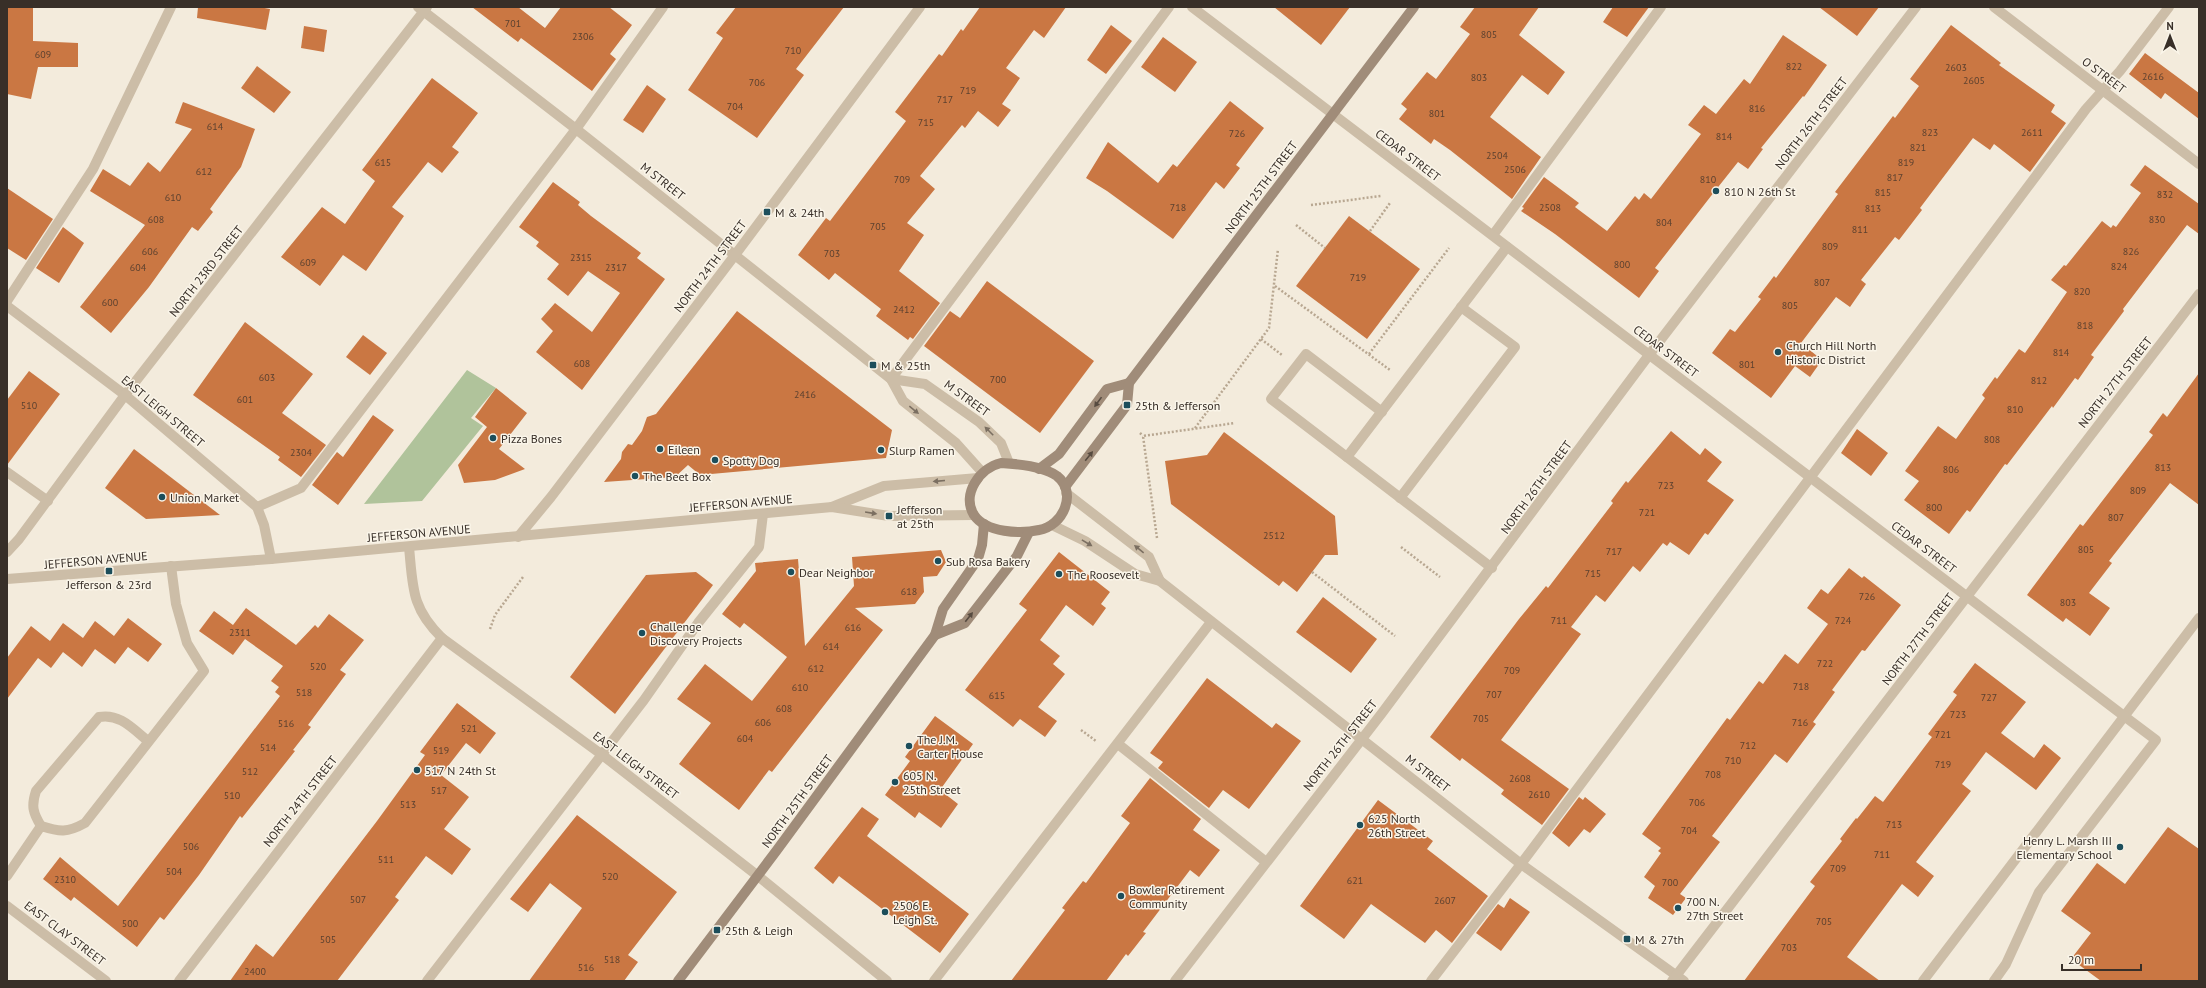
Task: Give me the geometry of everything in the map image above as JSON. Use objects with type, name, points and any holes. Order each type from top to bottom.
[{"type":"main road","name":"NORTH 25TH STREET","points":[[1129,383],[1414,7]]},
{"type":"main road","points":[[1039,469],[1059,454],[1108,389],[1129,383],[1127,405],[1066,490]]},
{"type":"main road","points":[[1009,463],[1039,469],[1057,476],[1066,490],[1067,501],[1063,513],[1052,525],[1044,529],[1029,532],[1006,530],[984,524],[974,515],[972,510],[971,495],[980,475],[993,465],[1009,463]]},
{"type":"main road","name":"NORTH 25TH STREET","points":[[678,981],[758,876],[935,635],[943,609],[978,559],[982,546],[984,524]]},
{"type":"main road","points":[[935,635],[965,623],[1017,556],[1029,532]]},
{"type":"street","points":[[7,301],[93,169],[171,7]]},
{"type":"street","points":[[257,507],[301,488],[576,129],[663,7]]},
{"type":"street","name":"NORTH 24TH STREET","points":[[518,537],[735,255],[920,7]]},
{"type":"street","points":[[891,379],[1169,7]]},
{"type":"street","name":"CEDAR STREET","points":[[1192,7],[2156,740],[2039,892],[2006,964],[1994,981]]},
{"type":"street","points":[[1493,235],[1661,7]]},
{"type":"street","name":"NORTH 26TH STREET","points":[[1175,981],[1492,568],[1649,355],[1916,7]]},
{"type":"street","name":"O STREET","points":[[1994,7],[2199,164]]},
{"type":"street","points":[[1431,981],[1521,864],[2086,110],[2103,91],[2169,7]]},
{"type":"street","name":"M STREET","points":[[423,8],[891,379],[903,401],[956,443],[980,475]]},
{"type":"street","name":"NORTH 23RD STREET","points":[[7,552],[48,501],[125,396],[423,8]]},
{"type":"street","points":[[1347,457],[1507,247]]},
{"type":"street","name":"NORTH 27TH STREET","points":[[1677,979],[1967,596],[2199,294]]},
{"type":"street","name":"EAST LEIGH STREET","points":[[7,306],[125,396],[257,507],[264,525],[271,559]]},
{"type":"street","points":[[1400,498],[1515,347],[1461,307]]},
{"type":"street","points":[[1382,412],[1306,354],[1271,399],[1492,568]]},
{"type":"street","name":"M STREET","points":[[891,379],[925,384],[979,422],[1001,443],[1009,463]]},
{"type":"street","points":[[7,472],[48,501]]},
{"type":"street","name":"JEFFERSON AVENUE","points":[[832,507],[884,486],[980,475]]},
{"type":"street","name":"M STREET","points":[[1066,490],[1149,557],[1160,581]]},
{"type":"street","name":"JEFFERSON AVENUE","points":[[7,579],[409,547],[832,507],[889,516],[974,515]]},
{"type":"street","points":[[427,981],[644,700],[698,623],[758,547],[763,514]]},
{"type":"street","name":"M STREET","points":[[1052,525],[1085,541],[1135,574],[1160,581],[1521,864],[1677,979]]},
{"type":"street","name":"EAST LEIGH STREET","points":[[409,547],[416,603],[429,626],[442,638],[601,754],[758,876],[887,981]]},
{"type":"street","points":[[148,741],[120,718],[109,715],[99,717],[36,791],[32,802],[33,812],[41,826],[56,831],[71,831],[85,823],[204,671],[187,643],[176,604],[171,566]]},
{"type":"street","points":[[1923,981],[2199,618]]},
{"type":"street","points":[[934,981],[1211,622]]},
{"type":"street","name":"NORTH 24TH STREET","points":[[178,981],[442,638]]},
{"type":"street","points":[[1118,744],[1266,862]]},
{"type":"street","points":[[7,876],[41,826]]},
{"type":"street","name":"EAST CLAY STREET","points":[[7,906],[106,981]]},
{"type":"path","points":[[1310,205],[1381,196]]},
{"type":"path","points":[[1370,232],[1390,203]]},
{"type":"path","points":[[1296,225],[1325,248]]},
{"type":"path","points":[[1369,354],[1449,248]]},
{"type":"path","points":[[1195,428],[1269,328],[1278,249]]},
{"type":"path","points":[[1275,285],[1390,370]]},
{"type":"path","points":[[1261,339],[1282,354]]},
{"type":"path","points":[[1143,436],[1235,423]]},
{"type":"path","points":[[1140,433],[1143,436],[1157,538]]},
{"type":"path","points":[[1401,547],[1440,576]]},
{"type":"path","points":[[1312,572],[1395,636]]},
{"type":"path","points":[[490,629],[495,616],[523,576]]},
{"type":"path","points":[[1081,730],[1096,741]]},
{"type":"green space","points":[[467,370],[496,388],[471,418],[483,426],[422,501],[364,504]]},
{"type":"building","points":[[7,7],[33,7],[33,41],[78,43],[78,67],[38,67],[31,99],[7,94]]},
{"type":"building","points":[[198,7],[259,7],[270,9],[266,30],[197,18]]},
{"type":"building","points":[[472,7],[518,7],[545,28],[561,7],[609,7],[632,25],[610,54],[616,59],[592,91],[521,38],[518,42]]},
{"type":"building","points":[[736,7],[844,7],[796,69],[804,75],[757,138],[688,90],[723,38],[716,33]]},
{"type":"building","points":[[980,7],[1066,7],[1044,38],[1034,30],[1006,68],[1020,78],[1002,104],[1011,110],[998,127],[978,111],[965,128],[962,125],[920,176],[935,189],[907,223],[924,235],[899,271],[940,303],[913,339],[910,337],[908,340],[876,316],[881,309],[835,273],[829,280],[798,255],[826,218],[830,221],[906,121],[895,112],[939,54],[942,56],[961,29],[963,31]]},
{"type":"building","points":[[1274,7],[1350,7],[1321,45]]},
{"type":"building","points":[[1475,7],[1539,7],[1519,35],[1565,72],[1548,95],[1522,75],[1490,117],[1541,157],[1512,199],[1450,150],[1434,139],[1431,144],[1399,119],[1407,109],[1401,104],[1427,72],[1436,79],[1470,34],[1460,27]]},
{"type":"building","points":[[1613,7],[1649,7],[1627,37],[1603,22]]},
{"type":"building","points":[[1819,7],[1879,7],[1857,36]]},
{"type":"building","points":[[1111,25],[1132,41],[1106,74],[1087,60]]},
{"type":"building","points":[[1951,25],[2001,63],[1999,65],[2055,105],[2051,112],[2066,123],[2030,172],[1994,144],[1990,150],[1973,138],[1920,208],[1922,210],[1899,240],[1895,237],[1861,280],[1866,284],[1850,307],[1836,297],[1801,343],[1822,360],[1810,377],[1795,366],[1771,398],[1712,353],[1730,329],[1735,332],[1761,299],[1758,297],[1774,276],[1776,278],[1838,194],[1835,192],[1893,116],[1895,118],[1919,86],[1910,79]]},
{"type":"building","points":[[304,26],[327,30],[324,52],[301,48]]},
{"type":"building","points":[[1783,35],[1827,65],[1804,97],[1803,96],[1761,148],[1763,149],[1748,169],[1738,162],[1655,268],[1659,271],[1639,298],[1555,234],[1521,211],[1524,208],[1522,207],[1544,177],[1579,203],[1575,207],[1607,231],[1635,196],[1639,200],[1644,193],[1651,199],[1701,134],[1688,125],[1704,105],[1716,114],[1744,79],[1750,84]]},
{"type":"building","points":[[1163,37],[1197,62],[1175,92],[1141,67]]},
{"type":"building","points":[[2145,53],[2199,93],[2199,119],[2165,93],[2161,99],[2129,74]]},
{"type":"building","points":[[257,66],[291,92],[274,113],[241,88]]},
{"type":"building","points":[[432,78],[478,113],[452,147],[459,152],[442,173],[428,162],[392,207],[404,216],[366,271],[343,255],[320,286],[281,257],[322,207],[345,224],[375,181],[362,170]]},
{"type":"building","points":[[647,85],[666,99],[643,133],[623,120]]},
{"type":"building","points":[[1230,101],[1264,128],[1236,165],[1240,168],[1224,189],[1216,182],[1173,239],[1107,191],[1086,178],[1108,142],[1158,183],[1173,164],[1177,167]]},
{"type":"building","points":[[183,102],[255,129],[241,167],[210,209],[213,212],[198,231],[192,227],[149,287],[111,333],[80,307],[145,225],[90,191],[103,169],[130,186],[148,162],[160,172],[192,129],[175,123]]},
{"type":"building","points":[[2145,165],[2199,204],[2199,234],[2187,225],[2123,309],[2124,311],[2091,355],[2094,357],[2078,380],[2075,378],[2007,465],[2005,464],[1970,512],[1967,510],[1949,534],[1904,500],[1919,481],[1905,471],[1938,426],[1956,439],[1985,398],[1982,395],[1995,377],[1997,379],[2019,349],[2025,353],[2067,292],[2051,280],[2064,265],[2066,266],[2102,221],[2111,228],[2113,225],[2116,227],[2141,193],[2130,185]]},
{"type":"building","points":[[553,182],[580,202],[578,205],[591,216],[641,253],[637,258],[665,279],[582,390],[536,352],[553,331],[541,319],[555,303],[592,332],[620,293],[588,271],[568,296],[547,279],[559,264],[536,246],[539,242],[519,227]]},
{"type":"building","points":[[7,188],[53,219],[26,260],[7,248]]},
{"type":"building","points":[[1349,216],[1420,269],[1367,339],[1296,286]]},
{"type":"building","points":[[63,227],[84,243],[59,283],[36,268]]},
{"type":"building","points":[[987,281],[1094,361],[1040,433],[924,346],[950,311],[960,318]]},
{"type":"building","points":[[737,311],[892,430],[886,458],[700,475],[688,465],[675,477],[604,482],[621,459],[622,452],[628,444],[632,445],[642,431],[647,417],[656,414]]},
{"type":"building","points":[[245,322],[313,374],[282,413],[326,445],[301,477],[278,460],[280,457],[193,395]]},
{"type":"building","points":[[363,335],[387,353],[370,375],[346,357]]},
{"type":"building","points":[[29,371],[60,394],[7,465],[7,400]]},
{"type":"building","points":[[2199,373],[2199,505],[2170,483],[2109,561],[2112,563],[2089,593],[2110,608],[2090,636],[2066,618],[2063,622],[2027,595],[2080,524],[2083,526],[2153,435],[2149,432],[2163,413],[2167,417]]},
{"type":"building","name":"Pizza Bones","points":[[496,388],[527,413],[499,449],[525,469],[495,480],[464,483],[458,465],[487,427],[475,417]]},
{"type":"building","points":[[373,415],[394,430],[338,505],[312,485],[337,452],[343,457]]},
{"type":"building","points":[[1857,429],[1888,453],[1871,476],[1841,453]]},
{"type":"building","points":[[1671,431],[1700,455],[1705,448],[1722,462],[1707,481],[1734,500],[1708,535],[1705,533],[1689,555],[1670,542],[1667,546],[1663,543],[1640,572],[1633,566],[1605,602],[1596,595],[1571,627],[1581,634],[1501,740],[1569,789],[1542,825],[1501,794],[1504,790],[1462,758],[1460,761],[1430,737],[1519,619],[1546,586],[1548,588],[1613,503],[1611,501],[1626,481],[1628,483]]},
{"type":"building","points":[[1224,432],[1335,516],[1338,555],[1325,555],[1297,592],[1283,581],[1279,586],[1171,504],[1165,461],[1207,455]]},
{"type":"building","points":[[134,449],[220,515],[146,519],[105,488]]},
{"type":"building","points":[[941,550],[946,562],[937,576],[923,577],[924,592],[915,604],[855,608],[883,630],[772,772],[769,770],[739,810],[679,764],[711,723],[677,699],[705,664],[752,701],[787,657],[744,623],[740,628],[722,614],[756,571],[755,563],[798,559],[805,646],[854,586],[852,557]]},
{"type":"building","points":[[1059,552],[1110,592],[1101,604],[1106,608],[1093,626],[1066,605],[1040,640],[1060,656],[1053,664],[1065,674],[1038,707],[1057,721],[1045,737],[1020,719],[1013,727],[965,690],[1027,610],[1019,604]]},
{"type":"building","points":[[1849,568],[1862,578],[1864,576],[1901,605],[1865,651],[1862,650],[1832,690],[1835,692],[1813,722],[1816,724],[1787,763],[1775,754],[1712,836],[1720,842],[1680,894],[1686,898],[1673,915],[1648,898],[1655,886],[1644,877],[1661,853],[1658,851],[1661,848],[1642,834],[1727,718],[1730,720],[1759,681],[1763,684],[1785,654],[1798,664],[1828,624],[1807,608],[1821,589],[1828,594]]},
{"type":"building","points":[[696,572],[713,585],[615,714],[570,677],[646,575]]},
{"type":"building","points":[[1323,597],[1377,639],[1351,673],[1296,632]]},
{"type":"building","points":[[246,608],[296,645],[315,625],[318,628],[329,614],[364,640],[340,670],[346,674],[308,725],[311,727],[293,750],[295,751],[242,818],[240,816],[199,875],[164,920],[160,917],[137,947],[74,897],[71,901],[43,879],[60,857],[118,906],[280,696],[275,692],[279,687],[271,681],[283,666],[245,639],[233,655],[199,631],[214,611],[233,625]]},
{"type":"building","points":[[128,618],[162,644],[148,662],[128,647],[115,664],[95,649],[82,667],[63,652],[51,668],[38,658],[7,699],[7,658],[31,626],[50,641],[63,623],[83,638],[95,621],[114,636]]},
{"type":"building","points":[[1975,663],[2026,702],[2001,733],[2034,758],[2044,744],[2061,758],[2036,790],[1986,752],[1962,784],[1971,791],[1916,862],[1934,876],[1918,897],[1902,884],[1847,957],[1880,981],[1744,981],[1815,886],[1810,882],[1842,841],[1840,839],[1856,818],[1857,819],[1875,796],[1883,802],[1932,737],[1928,734],[1957,695],[1953,692]]},
{"type":"building","points":[[1207,678],[1272,728],[1276,723],[1301,741],[1249,809],[1223,790],[1209,808],[1158,768],[1163,762],[1150,753]]},
{"type":"building","points":[[457,703],[496,733],[480,754],[466,743],[441,775],[469,797],[444,829],[471,849],[452,875],[426,856],[395,897],[399,900],[337,981],[230,981],[256,944],[273,957],[377,821],[425,755],[420,752]]},
{"type":"building","points":[[935,716],[973,744],[940,790],[958,804],[941,828],[919,812],[915,818],[885,795],[910,761],[905,757]]},
{"type":"building","name":"Bowler Retirement Community","points":[[1150,778],[1201,819],[1193,830],[1220,850],[1199,877],[1190,870],[1143,932],[1146,933],[1128,956],[1126,954],[1106,981],[1011,981],[1065,910],[1062,908],[1083,881],[1086,883],[1130,823],[1121,816]]},
{"type":"building","points":[[1579,797],[1583,800],[1585,797],[1606,814],[1590,833],[1584,829],[1569,847],[1552,833]]},
{"type":"building","points":[[1378,800],[1433,841],[1427,849],[1488,896],[1452,943],[1436,930],[1425,943],[1371,904],[1344,939],[1300,906]]},
{"type":"building","points":[[862,807],[879,819],[867,836],[969,914],[940,953],[839,876],[833,884],[814,868]]},
{"type":"building","points":[[577,815],[677,892],[628,955],[638,962],[624,981],[529,981],[582,908],[550,883],[528,912],[510,899]]},
{"type":"building","name":"Henry L. Marsh III Elementary School","points":[[2168,827],[2199,849],[2199,981],[2101,981],[2071,959],[2091,933],[2061,911],[2097,863],[2125,884]]},
{"type":"building","points":[[1510,898],[1530,912],[1501,951],[1476,933],[1498,904],[1504,908]]},
{"type":"place","name":"810 N 26th St","points":[[1716,191]]},
{"type":"place","name":"M & 24th","points":[[767,212]]},
{"type":"place","name":"Church Hill North Historic District","points":[[1778,352]]},
{"type":"place","name":"M & 25th","points":[[873,365]]},
{"type":"place","name":"25th & Jefferson","points":[[1127,405]]},
{"type":"place","name":"Pizza Bones","points":[[493,438]]},
{"type":"place","name":"Eileen","points":[[660,449]]},
{"type":"place","name":"Slurp Ramen","points":[[881,450]]},
{"type":"place","name":"Spotty Dog","points":[[715,460]]},
{"type":"place","name":"The Beet Box","points":[[635,476]]},
{"type":"place","name":"Union Market","points":[[162,497]]},
{"type":"place","name":"Jefferson at 25th","points":[[889,516]]},
{"type":"place","name":"Sub Rosa Bakery","points":[[938,561]]},
{"type":"place","name":"Jefferson & 23rd","points":[[109,571]]},
{"type":"place","name":"Dear Neighbor","points":[[791,572]]},
{"type":"place","name":"The Roosevelt","points":[[1059,574]]},
{"type":"place","name":"Challenge Discovery Projects","points":[[642,633]]},
{"type":"place","name":"The J.M. Carter House","points":[[909,746]]},
{"type":"place","name":"517 N 24th St","points":[[417,770]]},
{"type":"place","name":"605 N. 25th Street","points":[[895,782]]},
{"type":"place","name":"625 North 26th Street","points":[[1360,825]]},
{"type":"place","name":"Henry L. Marsh III Elementary School","points":[[2120,847]]},
{"type":"place","name":"Bowler Retirement Community","points":[[1121,896]]},
{"type":"place","name":"700 N. 27th Street","points":[[1678,908]]},
{"type":"place","name":"2506 E. Leigh St.","points":[[885,912]]},
{"type":"place","name":"25th & Leigh","points":[[717,930]]},
{"type":"place","name":"M & 27th","points":[[1627,939]]}]
